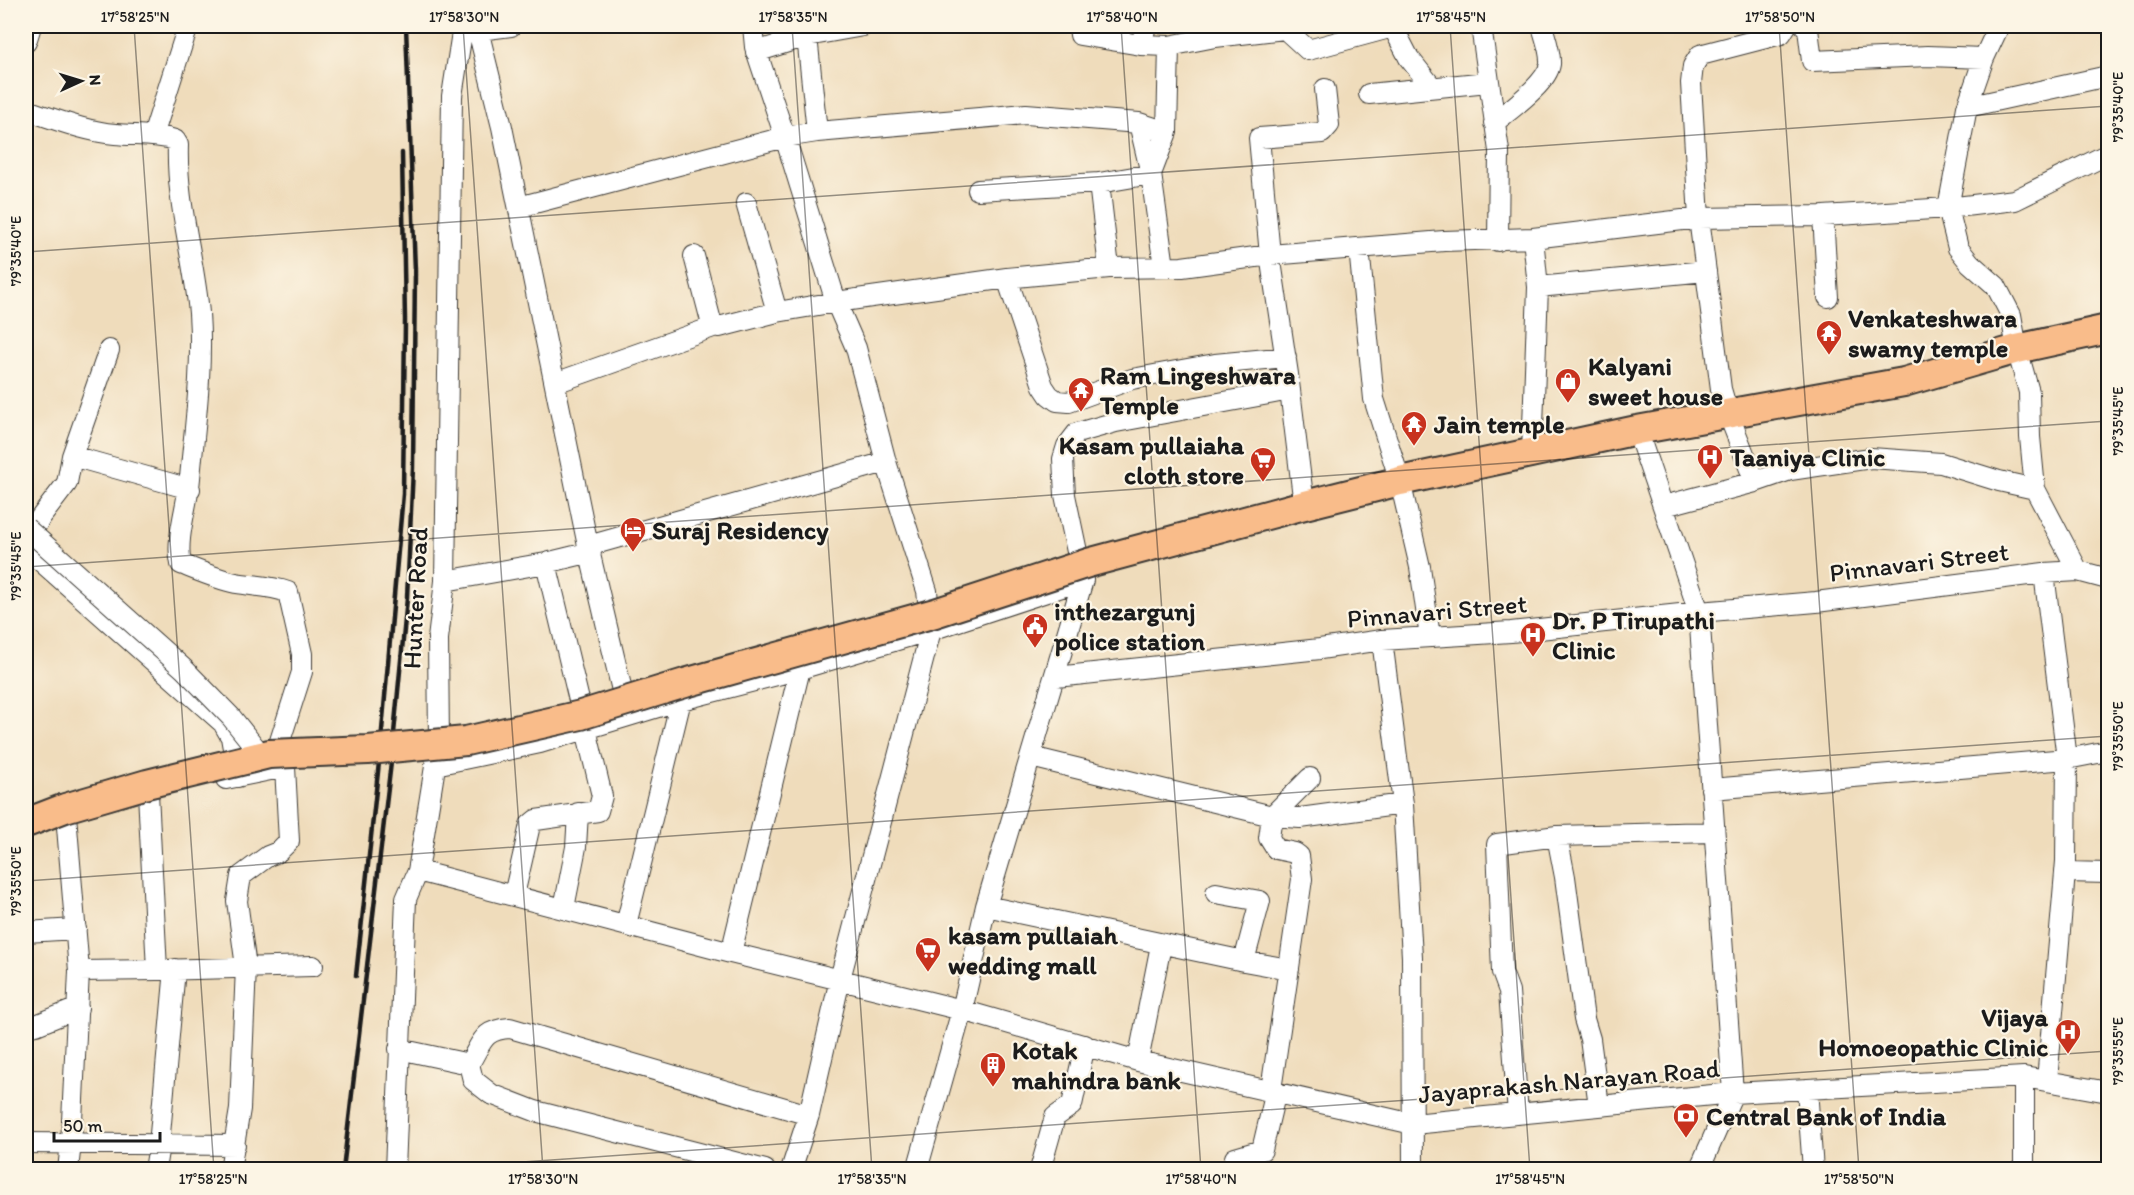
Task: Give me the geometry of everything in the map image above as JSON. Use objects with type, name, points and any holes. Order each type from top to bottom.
[{"type":"highway","points":[[26,823],[65,808],[147,784],[274,761],[466,741],[581,715],[685,683],[924,616],[1088,563],[1298,506],[1637,430],[1904,382],[2017,350],[2109,329]]},
{"type":"street","points":[[26,42],[31,26]]},
{"type":"street","points":[[153,136],[188,26]]},
{"type":"street","points":[[511,26],[473,27],[519,207],[589,549],[628,716]]},
{"type":"street","points":[[753,26],[756,52],[785,136],[836,302],[856,348],[886,462],[927,591],[931,630],[840,979],[809,1115],[791,1170]]},
{"type":"street","points":[[756,52],[807,36],[863,26]]},
{"type":"street","points":[[1079,26],[1080,35],[1141,45],[1169,46],[1215,37],[1285,29],[1308,50],[1393,26],[1409,58],[1432,87]]},
{"type":"street","points":[[1141,45],[1146,26]]},
{"type":"street","points":[[1481,26],[1499,151],[1498,241]]},
{"type":"street","points":[[1494,123],[1530,93],[1544,77],[1550,64],[1542,26]]},
{"type":"street","points":[[1755,483],[1721,389],[1700,218],[1691,97],[1693,66],[1700,55],[1781,34],[1786,26]]},
{"type":"street","points":[[1805,26],[1808,28],[1812,61],[1928,56],[1984,58]]},
{"type":"street","points":[[1999,26],[1984,58],[1967,106],[1948,208],[1958,248],[1970,263],[1996,286],[2011,315],[2017,350],[2029,392],[2035,489],[2078,572]]},
{"type":"street","name":"Hunter Road","points":[[395,1170],[406,899],[418,870],[439,742],[438,639],[446,581],[452,96],[473,27]]},
{"type":"street","points":[[807,36],[817,132]]},
{"type":"street","points":[[1150,174],[1167,132],[1169,46]]},
{"type":"street","points":[[1967,106],[2109,76]]},
{"type":"street","points":[[1369,94],[1488,82]]},
{"type":"street","points":[[1298,506],[1290,390],[1270,255],[1259,138],[1322,134],[1329,125],[1325,89]]},
{"type":"street","points":[[26,110],[79,128],[115,134],[153,136],[175,140],[178,145],[178,182],[199,313],[198,383],[190,489],[178,553],[181,564],[205,574],[236,583],[278,588],[288,592],[302,654],[302,672],[279,744],[277,762],[274,761],[238,777],[148,793],[66,815],[26,836]]},
{"type":"street","points":[[519,207],[785,136],[817,132],[1026,114],[1139,123],[1167,132]]},
{"type":"street","points":[[1139,123],[1150,174],[1164,267]]},
{"type":"street","points":[[555,383],[716,326],[836,302],[1007,278],[1109,268],[1182,267],[1270,255],[1444,241],[1498,241],[1700,218],[1823,216],[1948,208],[2015,200],[2109,154]]},
{"type":"street","points":[[978,190],[1099,183],[1150,174]]},
{"type":"street","points":[[1099,183],[1109,268]]},
{"type":"street","points":[[747,203],[777,312]]},
{"type":"street","points":[[1823,216],[1828,297]]},
{"type":"street","points":[[1532,454],[1538,287],[1533,238]]},
{"type":"street","points":[[1359,248],[1374,399],[1400,482],[1420,567],[1431,637]]},
{"type":"street","points":[[694,256],[711,321],[716,326]]},
{"type":"street","points":[[1538,287],[1706,272]]},
{"type":"street","points":[[1007,278],[1043,386],[1057,401],[1069,402],[1132,379],[1215,364],[1286,357]]},
{"type":"street","points":[[109,350],[72,456],[67,483],[41,517],[30,536],[26,549],[223,723],[231,737],[238,777]]},
{"type":"street","points":[[917,1170],[962,1010],[986,906],[1083,580],[1065,495],[1063,459],[1068,446],[1077,433],[1116,422],[1290,390]]},
{"type":"street","points":[[1637,430],[1699,612],[1733,1094],[1700,1170]]},
{"type":"street","points":[[72,456],[190,489]]},
{"type":"street","points":[[1664,506],[1755,483],[1790,470],[1871,458],[1941,463],[1999,481],[2035,489]]},
{"type":"street","points":[[446,581],[546,563],[886,462]]},
{"type":"street","points":[[26,528],[184,669],[274,761],[289,841],[278,852],[268,856],[241,876],[237,894],[246,967],[240,1109],[230,1170]]},
{"type":"street","points":[[514,895],[530,825],[536,820],[598,811],[602,796],[546,563]]},
{"type":"street","name":"Pinnavari Street","points":[[1056,677],[1320,649],[1382,640],[1511,632],[1816,602],[2044,573],[2078,572],[2109,579]]},
{"type":"street","points":[[2044,573],[2067,759],[2066,872],[2047,1081]]},
{"type":"street","points":[[435,765],[517,748],[681,700],[800,669],[931,630],[1083,580]]},
{"type":"street","points":[[1382,640],[1403,804],[1412,957],[1413,1170]]},
{"type":"street","points":[[731,953],[800,669]]},
{"type":"street","points":[[626,925],[681,700]]},
{"type":"street","points":[[1711,789],[2067,759],[2109,751]]},
{"type":"street","points":[[1031,757],[1272,816],[1300,818],[1403,804]]},
{"type":"street","points":[[1232,1170],[1234,1158],[1262,1150],[1274,1091],[1302,879],[1299,856],[1276,849],[1269,838],[1272,816],[1310,778]]},
{"type":"street","points":[[148,793],[166,969],[159,1145],[155,1170]]},
{"type":"street","points":[[564,908],[576,847],[578,813]]},
{"type":"street","points":[[66,815],[79,971],[68,1170]]},
{"type":"street","points":[[1518,1114],[1509,991],[1502,972],[1497,844],[1557,836],[1714,832]]},
{"type":"street","points":[[1557,836],[1599,1106]]},
{"type":"street","name":"Jayaprakash Narayan Road","points":[[418,870],[731,953],[962,1010],[1138,1061],[1413,1124],[1733,1094],[2024,1077],[2109,1092]]},
{"type":"street","points":[[2066,872],[2109,873]]},
{"type":"street","points":[[1216,893],[1260,901],[1244,962]]},
{"type":"street","points":[[986,906],[1161,945],[1289,969]]},
{"type":"street","points":[[26,933],[76,929]]},
{"type":"street","points":[[1138,1061],[1161,945]]},
{"type":"street","points":[[79,971],[313,966]]},
{"type":"street","points":[[26,1027],[78,1008]]},
{"type":"street","points":[[765,1170],[535,1111],[491,1094],[473,1080],[469,1064],[488,1032],[510,1028],[809,1115]]},
{"type":"street","points":[[1040,1170],[1055,1117],[1072,1105],[1085,1045]]},
{"type":"street","points":[[399,1049],[469,1064]]},
{"type":"street","points":[[2024,1077],[2024,1170]]},
{"type":"street","points":[[1807,1089],[1813,1170]]},
{"type":"street","points":[[26,1143],[235,1145]]},
{"type":"railway","points":[[343,1170],[392,754],[407,598],[413,468],[415,271],[406,26]]},
{"type":"railway","points":[[356,976],[380,753],[403,494],[405,320],[402,153]]},
{"type":"place","name":"Venkateshwara swamy temple","points":[[1829,356]]},
{"type":"place","name":"Kalyani sweet house","points":[[1568,404]]},
{"type":"place","name":"Ram Lingeshwara Temple","points":[[1081,413]]},
{"type":"place","name":"Jain temple","points":[[1414,447]]},
{"type":"place","name":"Taaniya Clinic","points":[[1710,480]]},
{"type":"place","name":"Kasam pullaiaha cloth store","points":[[1263,483]]},
{"type":"place","name":"Suraj Residency","points":[[633,553]]},
{"type":"place","name":"inthezargunj police station","points":[[1035,649]]},
{"type":"place","name":"Dr. P Tirupathi Clinic","points":[[1533,658]]},
{"type":"place","name":"kasam pullaiah wedding mall","points":[[928,973]]},
{"type":"place","name":"Vijaya Homoeopathic Clinic","points":[[2068,1055]]},
{"type":"place","name":"Kotak mahindra bank","points":[[993,1088]]},
{"type":"place","name":"Central Bank of India","points":[[1686,1139]]}]
